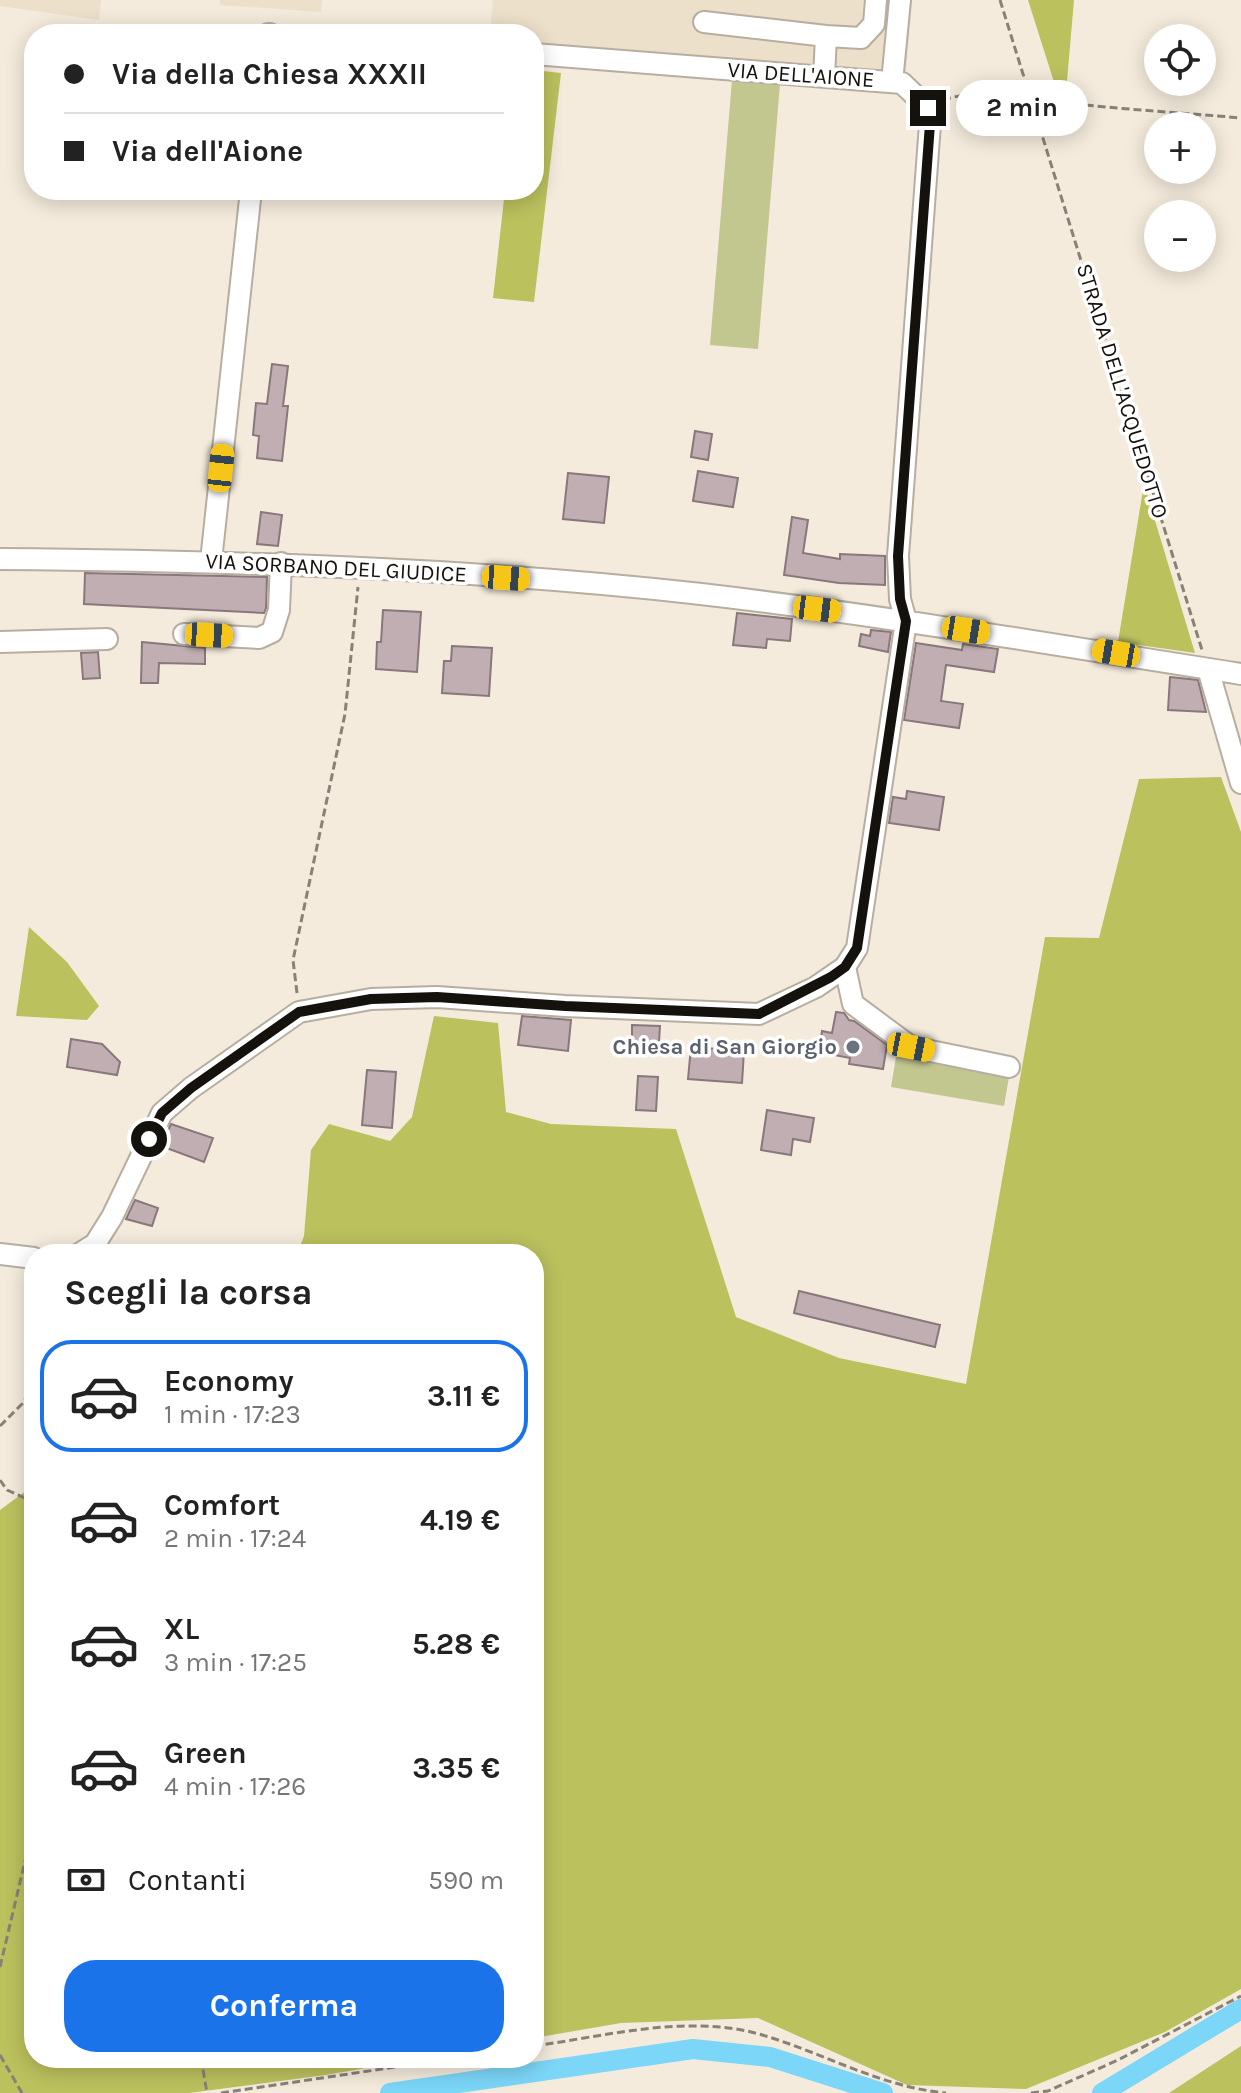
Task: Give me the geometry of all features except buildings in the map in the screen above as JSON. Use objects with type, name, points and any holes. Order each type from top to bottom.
[{"type":"street","points":[[704,22],[861,38],[874,24],[876,0]]},
{"type":"street","points":[[892,82],[900,0]]},
{"type":"street","points":[[824,77],[826,36]]},
{"type":"street","name":"VIA DELL'AIONE","points":[[544,55],[902,83],[928,108]]},
{"type":"street","points":[[95,1244],[112,1217],[162,1113],[191,1088],[299,1012],[371,999],[437,997],[759,1014],[816,987],[845,967],[857,948],[906,621],[900,599],[898,556],[930,124],[928,108]]},
{"type":"street","points":[[211,561],[250,200]]},
{"type":"street","name":"VIA SORBANO DEL GIUDICE","points":[[0,559],[281,563],[700,594],[906,621],[1241,674]]},
{"type":"street","points":[[184,634],[259,638],[272,632],[279,610],[281,563]]},
{"type":"street","points":[[0,642],[107,639]]},
{"type":"street","points":[[1208,669],[1241,783]]},
{"type":"street","points":[[845,967],[853,1004],[911,1047],[1009,1067]]},
{"type":"street","points":[[0,1254],[24,1257]]},
{"type":"path","name":"STRADA DELL'ACQUEDOTTO","points":[[1000,0],[1208,669]]},
{"type":"path","points":[[928,108],[945,99],[997,94],[1073,104],[1241,118]]},
{"type":"path","points":[[299,1012],[293,960],[345,714],[360,567]]},
{"type":"path","points":[[0,1426],[24,1401]]},
{"type":"path","points":[[0,1480],[7,1490],[24,1498]]},
{"type":"path","points":[[0,1967],[24,1865]]},
{"type":"path","points":[[1031,2093],[1048,2091],[1118,2060],[1241,1996]]},
{"type":"path","points":[[544,2045],[658,2028],[709,2027],[757,2033],[913,2089],[946,2093]]},
{"type":"path","points":[[0,2055],[22,2093]]},
{"type":"path","points":[[203,2068],[207,2093]]},
{"type":"path","points":[[221,2093],[389,2068]]},
{"type":"shaded area","points":[[0,0],[101,0],[99,20],[0,6]]},
{"type":"shaded area","points":[[220,0],[322,0],[321,12],[220,5]]},
{"type":"shaded area","points":[[493,0],[912,0],[906,76],[544,50],[544,24],[491,24]]},
{"type":"green space","points":[[1028,0],[1074,0],[1067,81],[1054,82]]},
{"type":"green space","points":[[544,71],[561,73],[534,302],[493,298],[504,200],[544,200]]},
{"type":"green space","points":[[732,80],[780,84],[758,349],[710,345]]},
{"type":"green space","points":[[1144,484],[1195,653],[1118,642]]},
{"type":"green space","points":[[1221,777],[1241,832],[1241,1989],[1165,2032],[1026,2089],[907,2085],[758,2018],[621,2023],[544,2036],[544,1244],[301,1244],[311,1150],[329,1124],[390,1141],[412,1117],[434,1016],[498,1023],[506,1112],[551,1124],[676,1129],[736,1317],[839,1358],[966,1384],[1045,937],[1099,938],[1139,779]]},
{"type":"green space","points":[[29,927],[67,962],[99,1006],[87,1020],[16,1016]]},
{"type":"green space","points":[[897,1051],[1010,1071],[1004,1106],[891,1087]]},
{"type":"green space","points":[[24,1492],[24,2068],[366,2068],[189,2093],[0,2093],[0,1510]]},
{"type":"green space","points":[[1241,2046],[1241,2093],[1169,2093]]},
{"type":"waterway","points":[[1102,2093],[1241,2009]]},
{"type":"waterway","points":[[390,2093],[693,2049],[770,2057],[883,2093]]},
{"type":"place","name":"Chiesa di San Giorgio","points":[[853,1047]]},
{"type":"route","points":[[149,1139],[162,1113],[191,1088],[299,1012],[371,999],[437,997],[759,1014],[816,987],[845,967],[857,948],[906,621],[900,599],[898,556],[930,124],[928,108]]}]
